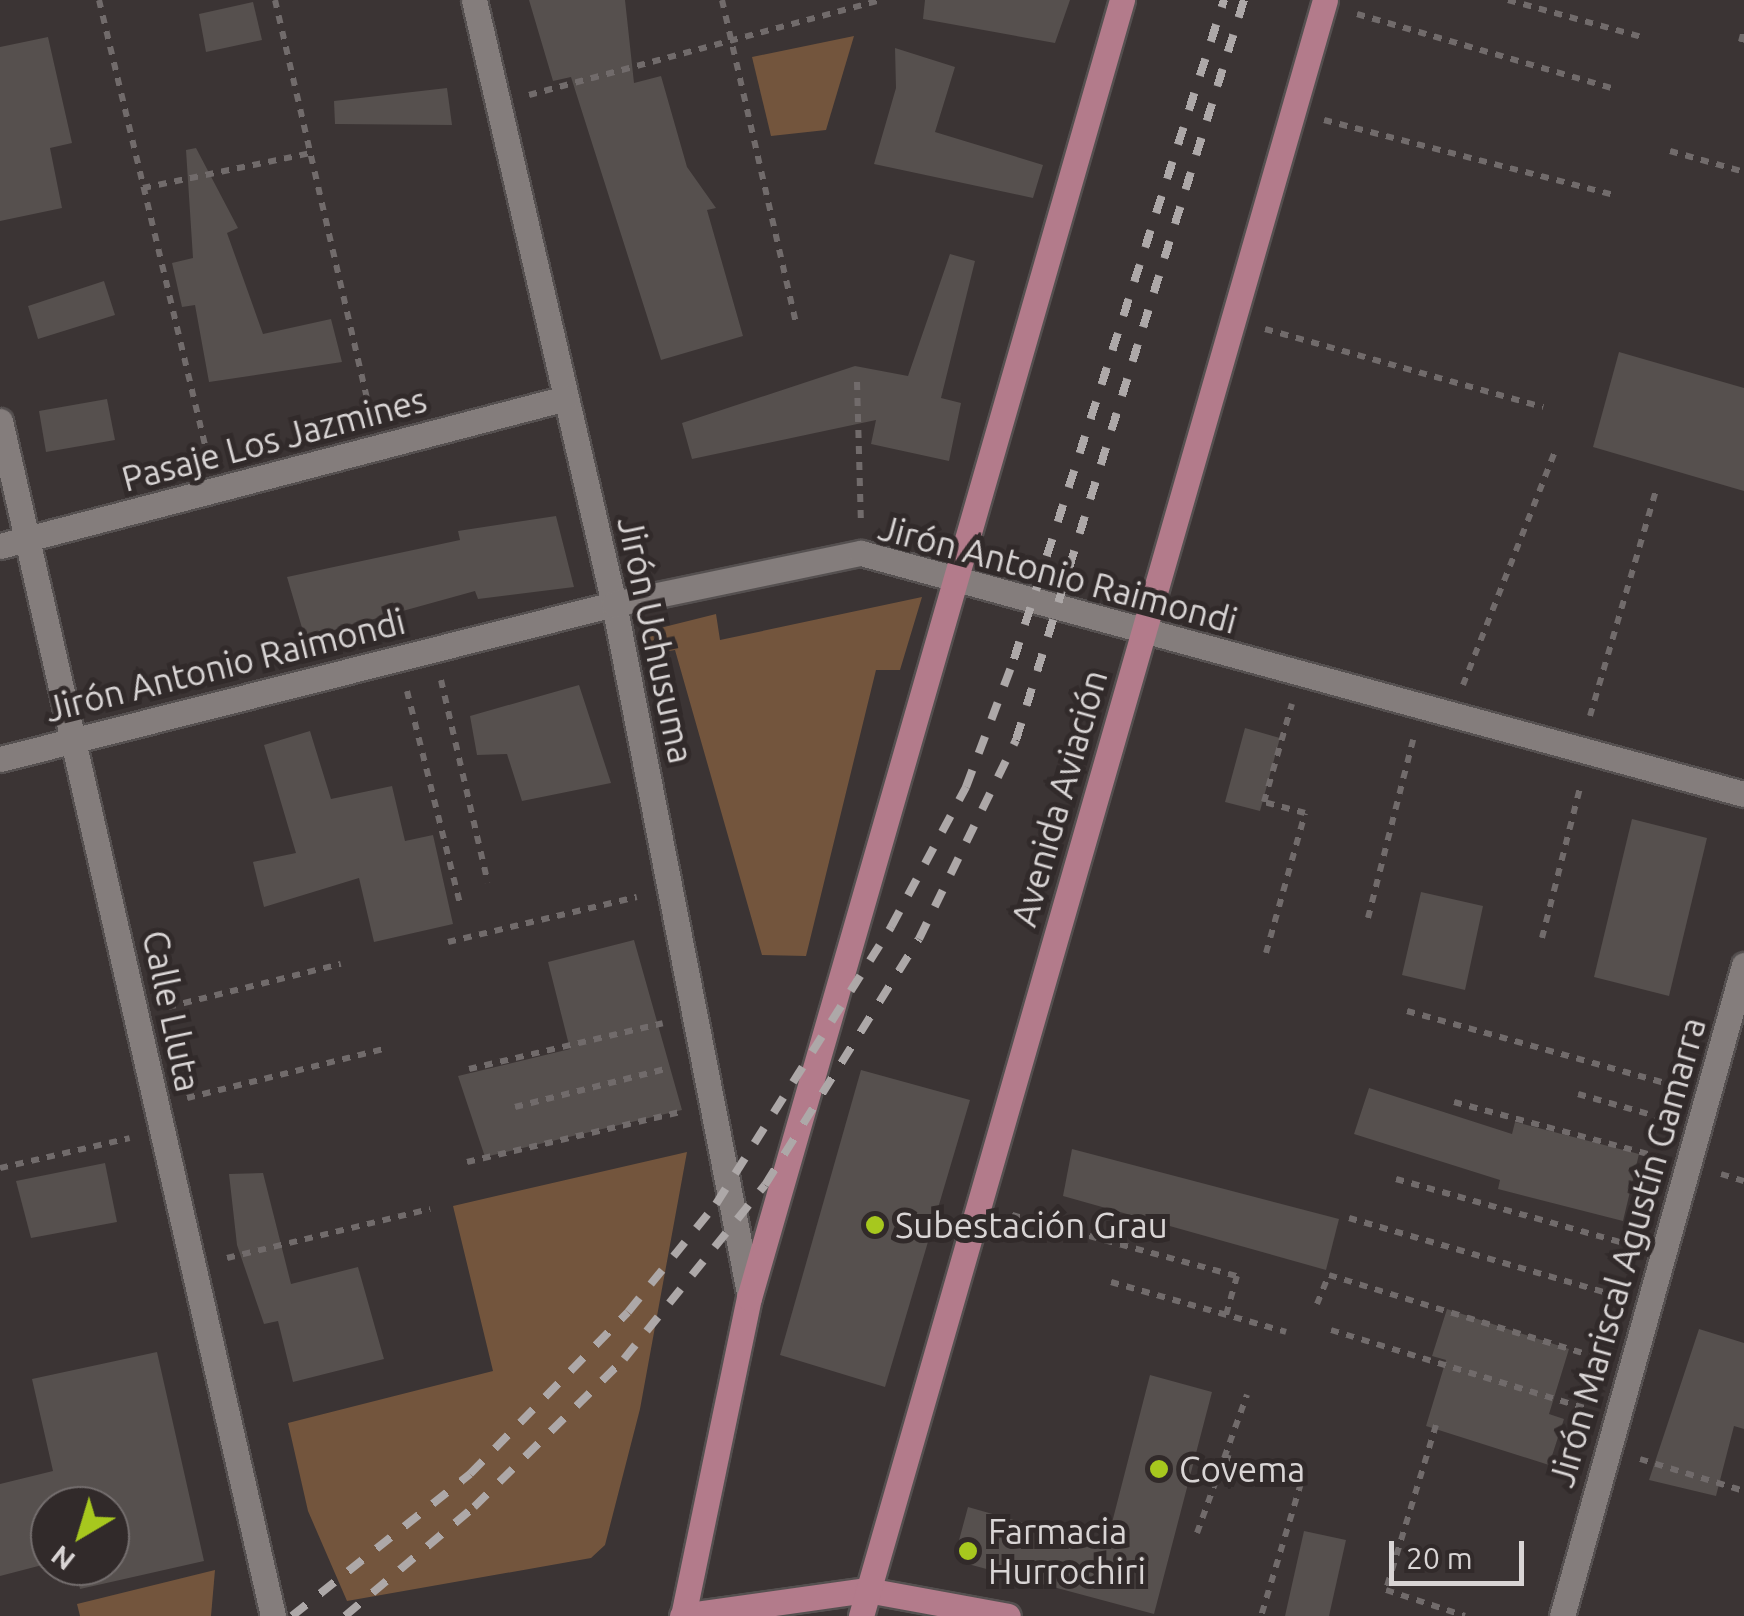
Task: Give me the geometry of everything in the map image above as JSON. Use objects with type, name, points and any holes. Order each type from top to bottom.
[{"type":"main road","points":[[1008,1616],[867,1590],[682,1616],[749,1298],[960,586],[1122,0]]},
{"type":"main road","name":"Avenida Aviación","points":[[861,1616],[1324,2]]},
{"type":"main road","points":[[843,1616],[867,1590]]},
{"type":"street","name":"Jirón Uchusuma","points":[[474,0],[614,604],[717,1103],[749,1298]]},
{"type":"street","name":"Pasaje Los Jazmines","points":[[0,546],[566,398]]},
{"type":"street","name":"Calle Lluta","points":[[0,421],[77,738],[273,1616]]},
{"type":"street","name":"Jirón Antonio Raimondi","points":[[0,758],[614,604],[862,553],[960,586],[1744,794]]},
{"type":"street","name":"Jirón Mariscal Agustín Gamarra","points":[[1562,1616],[1744,965]]},
{"type":"path","points":[[99,0],[216,490]]},
{"type":"path","points":[[275,0],[378,448]]},
{"type":"path","points":[[722,0],[796,322]]},
{"type":"path","points":[[498,103],[880,0]]},
{"type":"path","points":[[1508,0],[1645,38]]},
{"type":"path","points":[[1324,2],[1615,88]]},
{"type":"path","points":[[1741,42],[1744,30]]},
{"type":"path","points":[[1294,111],[1613,194]]},
{"type":"path","points":[[1670,151],[1744,172]]},
{"type":"path","points":[[143,188],[311,153]]},
{"type":"path","points":[[1234,320],[1543,407]]},
{"type":"path","points":[[857,382],[862,553]]},
{"type":"path","points":[[1451,717],[1556,451]]},
{"type":"path","points":[[1542,938],[1584,752],[1657,487]]},
{"type":"path","points":[[434,649],[488,883]]},
{"type":"path","points":[[398,658],[460,903]]},
{"type":"path","points":[[1266,953],[1305,814],[1264,802],[1299,676]]},
{"type":"path","points":[[1368,918],[1421,708]]},
{"type":"path","points":[[448,942],[673,889]]},
{"type":"path","points":[[137,1014],[341,964]]},
{"type":"path","points":[[1406,1011],[1708,1095]]},
{"type":"path","points":[[470,1069],[698,1014]]},
{"type":"path","points":[[0,1168],[384,1049]]},
{"type":"path","points":[[515,1108],[708,1058]]},
{"type":"path","points":[[1578,1094],[1698,1128]]},
{"type":"path","points":[[1454,1102],[1688,1164]]},
{"type":"path","points":[[467,1162],[717,1103]]},
{"type":"path","points":[[1396,1179],[1663,1254]]},
{"type":"path","points":[[978,1206],[1236,1276],[1226,1315]]},
{"type":"path","points":[[192,1266],[430,1210]]},
{"type":"path","points":[[1349,1218],[1648,1306]]},
{"type":"path","points":[[1317,1304],[1329,1275],[1631,1367]]},
{"type":"path","points":[[1110,1282],[1286,1332]]},
{"type":"path","points":[[1331,1330],[1617,1418]]},
{"type":"path","points":[[1196,1533],[1247,1395]]},
{"type":"path","points":[[1436,1425],[1386,1590],[1466,1616]]},
{"type":"path","points":[[1608,1449],[1744,1490]]},
{"type":"path","points":[[1223,1456],[1301,1483],[1261,1616]]},
{"type":"shaded area","points":[[854,36],[826,130],[771,136],[752,57]]},
{"type":"shaded area","points":[[922,597],[900,670],[876,670],[806,956],[762,955],[675,650],[653,654],[648,631],[716,614],[720,640]]},
{"type":"shaded area","points":[[687,1152],[640,1409],[605,1545],[591,1558],[347,1601],[308,1511],[288,1423],[493,1371],[453,1206]]},
{"type":"shaded area","points":[[215,1570],[211,1616],[80,1616],[77,1604]]},
{"type":"building","points":[[529,0],[625,0],[634,83],[661,76],[687,167],[716,208],[707,210],[743,336],[661,360],[571,77],[553,81]]},
{"type":"building","points":[[925,0],[1070,0],[1055,43],[923,19]]},
{"type":"building","points":[[253,2],[262,40],[206,52],[199,14]]},
{"type":"building","points":[[48,37],[72,143],[50,148],[62,208],[0,221],[0,47]]},
{"type":"building","points":[[895,48],[955,67],[935,132],[1043,165],[1033,198],[874,164],[896,88]]},
{"type":"building","points":[[447,88],[452,125],[335,124],[334,101]]},
{"type":"building","points":[[196,148],[238,228],[227,233],[263,334],[331,319],[342,362],[209,382],[195,305],[182,307],[172,263],[193,258],[186,150]]},
{"type":"building","points":[[950,254],[975,261],[941,398],[961,403],[949,461],[871,444],[876,420],[692,459],[682,423],[855,366],[908,376]]},
{"type":"building","points":[[104,281],[115,315],[38,339],[28,306]]},
{"type":"building","points":[[1619,352],[1744,388],[1744,491],[1593,447]]},
{"type":"building","points":[[107,399],[115,440],[46,452],[39,411]]},
{"type":"building","points":[[556,516],[574,587],[478,599],[475,591],[305,638],[287,577],[460,540],[458,531]]},
{"type":"building","points":[[579,685],[611,783],[522,801],[507,754],[477,755],[470,716]]},
{"type":"building","points":[[1245,728],[1280,738],[1260,811],[1225,802]]},
{"type":"building","points":[[310,731],[331,799],[392,786],[405,841],[433,835],[453,924],[374,942],[359,878],[264,907],[253,862],[296,853],[264,745]]},
{"type":"building","points":[[1632,819],[1707,838],[1669,996],[1594,977]]},
{"type":"building","points":[[1421,892],[1483,906],[1465,990],[1402,975]]},
{"type":"building","points":[[634,940],[682,1110],[485,1157],[458,1076],[570,1049],[548,962]]},
{"type":"building","name":"Subestación Grau","points":[[861,1070],[970,1100],[885,1387],[780,1355]]},
{"type":"building","points":[[1369,1088],[1512,1134],[1515,1122],[1639,1154],[1623,1221],[1498,1189],[1500,1180],[1354,1134]]},
{"type":"building","points":[[1072,1149],[1339,1219],[1326,1270],[1063,1196]]},
{"type":"building","points":[[105,1163],[117,1222],[31,1238],[16,1181]]},
{"type":"building","points":[[263,1173],[291,1284],[358,1267],[384,1359],[293,1382],[278,1321],[264,1324],[237,1245],[229,1174]]},
{"type":"building","points":[[1447,1309],[1569,1349],[1549,1414],[1564,1419],[1549,1465],[1426,1426],[1446,1360],[1432,1356]]},
{"type":"building","points":[[1699,1329],[1744,1343],[1744,1429],[1734,1426],[1716,1496],[1649,1480]]},
{"type":"building","points":[[157,1352],[204,1561],[130,1578],[130,1486],[30,1486],[30,1568],[0,1576],[0,1484],[53,1471],[32,1379]]},
{"type":"building","name":"Covema","points":[[1150,1375],[1212,1392],[1154,1614],[968,1564],[958,1544],[968,1507],[1106,1546]]},
{"type":"building","points":[[1304,1531],[1346,1540],[1329,1616],[1285,1616]]},
{"type":"railway","points":[[292,1616],[470,1474],[628,1312],[716,1204],[891,927],[966,787],[1014,659],[1224,0]]},
{"type":"railway","points":[[345,1616],[474,1507],[624,1359],[765,1185],[919,939],[1016,740],[1244,0]]},
{"type":"place","name":"Subestación Grau","points":[[875,1225]]},
{"type":"place","name":"Covema","points":[[1159,1469]]},
{"type":"place","name":"Farmacia Hurrochiri","points":[[968,1551]]}]
